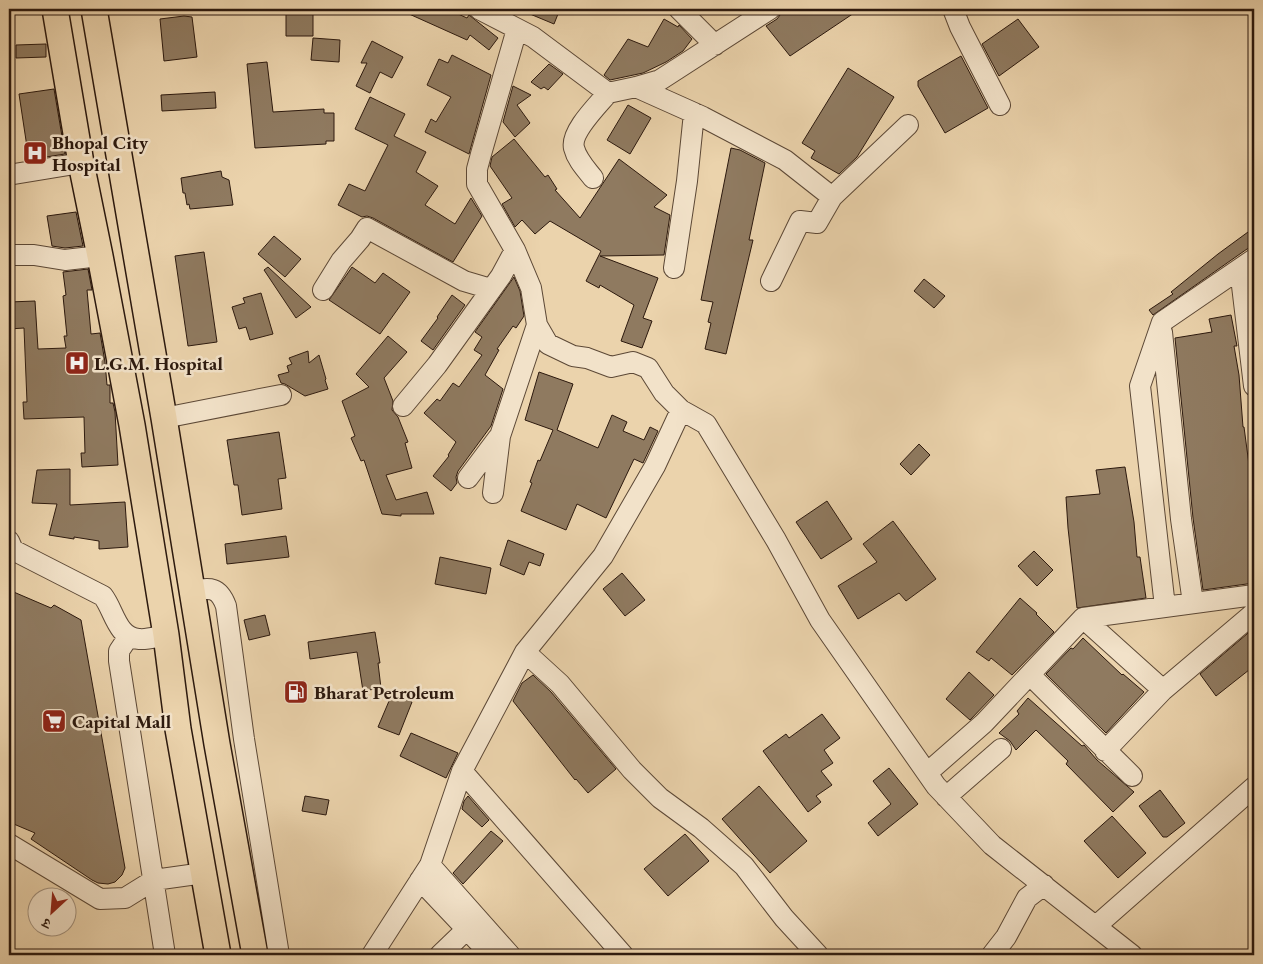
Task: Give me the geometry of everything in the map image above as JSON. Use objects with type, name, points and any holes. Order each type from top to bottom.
[{"type":"main road","points":[[55,9],[81,163],[132,425],[166,635],[178,729],[218,955]]},
{"type":"main road","points":[[94,9],[164,418],[217,744],[255,955]]},
{"type":"street","points":[[479,9],[533,37],[608,93]]},
{"type":"street","points":[[679,9],[715,45]]},
{"type":"street","points":[[593,178],[580,162],[574,147],[577,132],[608,93],[660,80],[770,9]]},
{"type":"street","points":[[953,9],[960,27],[1000,105]]},
{"type":"street","points":[[517,29],[477,169],[477,184],[515,250],[531,288],[537,325],[548,344],[573,356],[586,358],[611,367],[633,362],[648,368],[664,393],[681,410],[706,424],[776,540],[820,620],[927,773],[946,797],[992,845],[1132,955]]},
{"type":"street","points":[[636,87],[694,113],[785,160],[832,197]]},
{"type":"street","points":[[674,268],[694,113]]},
{"type":"street","points":[[771,281],[800,221],[817,223],[832,197],[908,125]]},
{"type":"street","points":[[9,173],[14,174],[81,163]]},
{"type":"street","points":[[323,290],[341,261],[367,228],[464,280],[490,289]]},
{"type":"street","points":[[403,406],[437,365],[501,276],[515,250]]},
{"type":"street","points":[[9,255],[34,255],[66,260],[100,256]]},
{"type":"street","points":[[1165,607],[1140,386],[1162,322],[1247,264]]},
{"type":"street","points":[[1247,264],[1254,386]]},
{"type":"street","points":[[1162,322],[1181,519],[1193,603]]},
{"type":"street","points":[[493,493],[500,436],[537,325]]},
{"type":"street","points":[[164,418],[281,395]]},
{"type":"street","points":[[372,955],[425,873],[462,771],[525,652],[556,612],[583,583],[603,556],[655,466],[681,410]]},
{"type":"street","points":[[468,478],[500,436]]},
{"type":"street","points":[[9,541],[13,550],[103,596],[121,629],[129,636],[139,639],[166,635]]},
{"type":"street","points":[[192,591],[206,588],[217,591],[223,597],[226,606],[244,738],[279,955]]},
{"type":"street","points":[[927,773],[984,723],[1083,618],[1254,595]]},
{"type":"street","points":[[1105,751],[1163,690],[1254,613]]},
{"type":"street","points":[[1083,618],[1163,690]]},
{"type":"street","points":[[129,636],[120,651],[119,660],[165,955]]},
{"type":"street","points":[[525,652],[560,684],[632,770],[660,798],[701,828],[744,866],[784,918],[818,955]]},
{"type":"street","points":[[1030,675],[1132,776]]},
{"type":"street","points":[[946,797],[1001,749]]},
{"type":"street","points":[[462,771],[623,955]]},
{"type":"street","points":[[1096,926],[1254,787]]},
{"type":"street","points":[[9,844],[100,899],[125,898],[154,880],[204,873]]},
{"type":"street","points":[[425,873],[466,930],[491,955]]},
{"type":"street","points":[[425,873],[510,955]]},
{"type":"street","points":[[992,955],[1006,937],[1027,898],[1044,885]]},
{"type":"street","points":[[440,955],[466,930]]},
{"type":"building","points":[[286,9],[313,9],[313,36],[286,36]]},
{"type":"building","points":[[398,9],[447,9],[467,18],[469,15],[498,38],[489,50],[470,35],[467,40]]},
{"type":"building","points":[[518,9],[560,9],[554,24]]},
{"type":"building","points":[[782,9],[860,9],[790,56],[766,26],[777,19]]},
{"type":"building","points":[[192,17],[197,57],[164,61],[160,19]]},
{"type":"building","points":[[664,19],[678,27],[679,25],[692,39],[683,51],[643,73],[610,80],[604,75],[628,39],[648,47]]},
{"type":"building","points":[[1018,19],[1039,47],[999,76],[982,44]]},
{"type":"building","points":[[313,38],[340,40],[339,62],[311,60]]},
{"type":"building","points":[[372,41],[403,57],[392,78],[380,72],[370,93],[356,86],[367,63],[361,63]]},
{"type":"building","points":[[46,44],[46,57],[16,58],[16,45]]},
{"type":"building","points":[[452,55],[491,75],[469,154],[425,132],[431,119],[436,122],[451,97],[427,85],[439,59],[448,63]]},
{"type":"building","points":[[961,56],[988,108],[945,133],[918,86],[918,81]]},
{"type":"building","points":[[267,62],[273,112],[324,109],[324,113],[334,113],[334,141],[326,141],[326,144],[255,148],[247,64]]},
{"type":"building","points":[[549,64],[563,74],[548,90],[544,87],[541,89],[531,82]]},
{"type":"building","points":[[848,68],[894,97],[857,157],[839,174],[811,158],[815,151],[802,143]]},
{"type":"building","points":[[513,86],[531,95],[517,105],[530,123],[515,137],[503,122]]},
{"type":"building","points":[[54,89],[65,154],[27,160],[25,147],[27,147],[19,94]]},
{"type":"building","points":[[215,92],[216,108],[162,111],[161,95]]},
{"type":"building","points":[[370,97],[405,114],[394,136],[426,152],[416,172],[438,186],[425,205],[455,224],[471,198],[482,216],[453,262],[373,218],[362,217],[338,205],[349,184],[365,191],[388,145],[355,129]]},
{"type":"building","points":[[628,105],[651,118],[630,154],[607,140]]},
{"type":"building","points":[[514,139],[545,177],[548,175],[557,189],[555,190],[580,218],[619,159],[667,195],[654,207],[670,215],[664,255],[600,256],[658,278],[643,318],[652,321],[642,348],[621,341],[634,305],[600,285],[599,288],[586,281],[601,251],[550,221],[535,234],[522,220],[515,227],[502,204],[512,198],[490,166],[492,157]]},
{"type":"building","points":[[731,148],[740,150],[765,163],[749,240],[753,240],[726,354],[705,349],[711,323],[708,322],[713,302],[701,300]]},
{"type":"building","points":[[221,171],[222,177],[229,180],[233,205],[190,209],[189,204],[187,205],[185,193],[183,193],[181,178]]},
{"type":"building","points":[[76,212],[83,246],[65,248],[52,246],[47,216]]},
{"type":"building","points":[[1248,232],[1254,241],[1254,247],[1247,249],[1153,315],[1149,310],[1173,294],[1171,292]]},
{"type":"building","points":[[274,236],[301,259],[285,277],[258,254]]},
{"type":"building","points":[[204,252],[217,342],[188,346],[175,256]]},
{"type":"building","points":[[268,267],[311,307],[296,318],[264,270]]},
{"type":"building","points":[[352,267],[375,283],[383,273],[410,292],[380,334],[329,300]]},
{"type":"building","points":[[88,269],[92,290],[87,290],[91,334],[100,333],[107,385],[110,385],[110,403],[113,403],[115,412],[118,465],[82,467],[81,453],[85,453],[84,417],[24,419],[23,402],[27,402],[24,328],[9,329],[9,302],[35,301],[38,349],[66,348],[64,336],[67,336],[63,296],[66,295],[63,272]]},
{"type":"building","points":[[514,277],[520,291],[524,316],[516,328],[513,326],[497,349],[499,350],[485,375],[503,389],[491,426],[458,471],[457,483],[451,491],[433,476],[449,456],[456,442],[424,413],[437,399],[440,401],[453,383],[459,387],[482,355],[474,350],[482,337],[475,332]]},
{"type":"building","points":[[924,279],[945,296],[934,308],[914,291]]},
{"type":"building","points":[[261,293],[273,334],[250,340],[246,327],[239,329],[232,307],[245,303],[243,298]]},
{"type":"building","points":[[452,295],[465,305],[433,350],[421,341]]},
{"type":"building","points":[[1231,315],[1237,346],[1234,346],[1253,495],[1251,495],[1254,515],[1254,583],[1203,590],[1193,518],[1175,338],[1212,332],[1209,319]]},
{"type":"building","points":[[388,336],[407,352],[384,378],[393,401],[392,410],[398,417],[408,442],[405,443],[412,468],[386,475],[396,500],[427,492],[434,514],[401,514],[401,516],[382,514],[364,460],[361,461],[351,438],[355,436],[342,401],[369,387],[356,374]]},
{"type":"building","points":[[308,351],[309,363],[319,355],[328,389],[305,396],[281,383],[278,375],[289,372],[287,366],[292,364],[289,358]]},
{"type":"building","points":[[539,372],[573,384],[557,430],[598,448],[612,415],[627,422],[623,431],[644,440],[650,427],[658,431],[643,463],[634,459],[606,518],[577,504],[566,530],[521,511],[532,483],[530,482],[538,460],[540,461],[553,430],[525,420]]},
{"type":"building","points":[[279,432],[286,478],[278,479],[282,509],[242,515],[238,485],[234,485],[227,440]]},
{"type":"building","points":[[919,444],[930,455],[911,475],[900,464]]},
{"type":"building","points":[[1125,467],[1134,522],[1137,557],[1140,557],[1146,598],[1077,608],[1066,497],[1100,494],[1096,470]]},
{"type":"building","points":[[70,469],[70,505],[125,502],[128,547],[99,549],[99,541],[49,535],[57,504],[32,503],[37,470]]},
{"type":"building","points":[[827,501],[852,539],[821,559],[796,522]]},
{"type":"building","points":[[893,521],[936,579],[906,601],[899,593],[858,619],[838,586],[877,562],[863,544]]},
{"type":"building","points":[[286,536],[289,557],[227,564],[225,544]]},
{"type":"building","points":[[508,540],[544,554],[540,566],[529,562],[524,575],[500,565]]},
{"type":"building","points":[[1034,551],[1053,570],[1037,586],[1018,566]]},
{"type":"building","points":[[440,557],[491,568],[486,594],[435,584]]},
{"type":"building","points":[[622,573],[645,600],[625,616],[603,589]]},
{"type":"building","name":"Capital Mall","points":[[9,590],[51,608],[54,605],[81,620],[125,868],[122,875],[115,882],[108,884],[92,880],[31,839],[35,833],[9,822]]},
{"type":"building","points":[[1020,598],[1054,632],[1012,675],[991,658],[989,661],[976,652]]},
{"type":"building","points":[[265,615],[270,635],[249,640],[244,620]]},
{"type":"building","points":[[1254,628],[1254,666],[1216,696],[1200,674]]},
{"type":"building","points":[[375,632],[380,663],[378,663],[381,688],[363,691],[357,652],[310,659],[308,642]]},
{"type":"building","points":[[1083,638],[1122,675],[1144,692],[1106,733],[1046,674]]},
{"type":"building","points":[[969,672],[994,695],[970,720],[946,699]]},
{"type":"building","points":[[533,675],[551,692],[616,769],[588,793],[575,780],[513,701],[522,683]]},
{"type":"building","points":[[392,694],[412,702],[399,735],[378,727]]},
{"type":"building","points":[[1028,698],[1082,746],[1084,745],[1097,760],[1134,792],[1113,812],[1066,764],[1068,761],[1036,730],[1016,750],[1010,741],[999,733],[1019,714],[1017,711]]},
{"type":"building","points":[[822,714],[840,738],[824,750],[833,763],[821,771],[832,785],[816,796],[821,802],[808,812],[763,751],[786,734],[789,738]]},
{"type":"building","points":[[411,733],[458,753],[446,778],[400,756]]},
{"type":"building","points":[[889,768],[918,804],[878,836],[868,823],[891,804],[873,781]]},
{"type":"building","points":[[759,786],[807,841],[770,873],[722,819]]},
{"type":"building","points":[[1160,790],[1185,823],[1167,837],[1163,837],[1139,806]]},
{"type":"building","points":[[305,796],[329,800],[326,815],[302,811]]},
{"type":"building","points":[[468,796],[489,820],[482,827],[462,809],[464,801]]},
{"type":"building","points":[[1112,816],[1146,853],[1118,878],[1084,841]]},
{"type":"building","points":[[491,831],[503,841],[463,884],[453,873]]},
{"type":"building","points":[[685,834],[709,861],[668,896],[644,869]]},
{"type":"place","name":"Bhopal City Hospital","points":[[35,153]]},
{"type":"place","name":"L.G.M. Hospital","points":[[77,363]]},
{"type":"place","name":"Bharat Petroleum","points":[[296,692]]},
{"type":"place","name":"Capital Mall","points":[[54,721]]}]
